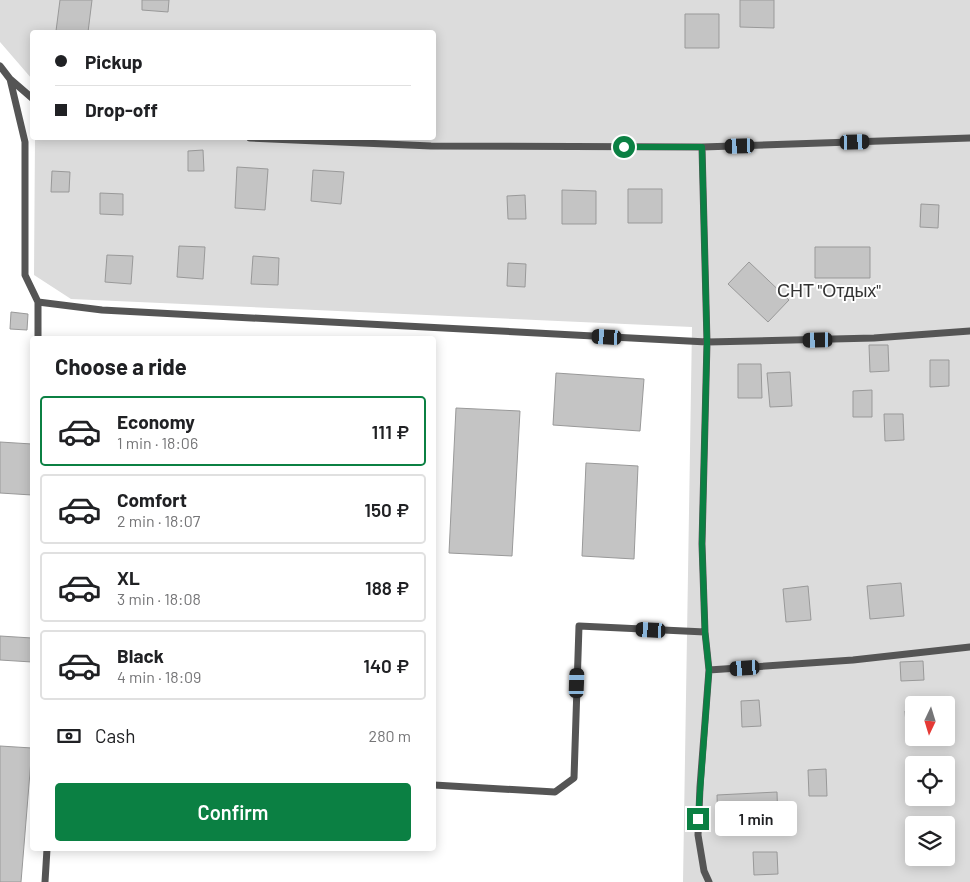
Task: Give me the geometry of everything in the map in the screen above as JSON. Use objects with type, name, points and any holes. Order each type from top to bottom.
[{"type":"lane","points":[[0,66],[10,79],[30,96]]},
{"type":"lane","points":[[10,79],[25,142],[25,275],[38,302],[38,336]]},
{"type":"lane","points":[[295,140],[431,146],[702,147],[970,138]]},
{"type":"lane","points":[[702,147],[707,342],[702,544],[705,632],[709,670],[698,835],[704,871],[709,882]]},
{"type":"lane","points":[[38,302],[112,310],[707,342],[874,338],[970,330]]},
{"type":"lane","points":[[436,784],[555,792],[574,778],[579,626],[705,632]]},
{"type":"lane","points":[[709,670],[853,660],[970,647]]},
{"type":"lane","points":[[45,882],[47,851]]},
{"type":"green space","name":"СНТ \"Отдых\"","points":[[0,0],[970,0],[970,882],[683,882],[692,327],[71,299],[34,275],[35,140],[436,140],[436,30],[30,30],[30,77],[0,42]]},
{"type":"building","points":[[60,0],[92,0],[88,30],[56,30]]},
{"type":"building","points":[[142,0],[169,0],[168,12],[142,10]]},
{"type":"building","points":[[740,0],[774,0],[774,28],[740,27]]},
{"type":"building","points":[[685,14],[719,14],[719,48],[685,48]]},
{"type":"building","points":[[203,150],[204,171],[188,171],[188,151]]},
{"type":"building","points":[[237,167],[268,169],[265,210],[235,208]]},
{"type":"building","points":[[313,170],[344,172],[341,204],[311,201]]},
{"type":"building","points":[[52,171],[70,172],[69,192],[51,192]]},
{"type":"building","points":[[628,189],[662,189],[662,223],[628,223]]},
{"type":"building","points":[[562,190],[596,191],[596,224],[562,224]]},
{"type":"building","points":[[100,193],[123,194],[123,215],[100,214]]},
{"type":"building","points":[[525,195],[526,219],[508,219],[507,196]]},
{"type":"building","points":[[921,204],[939,205],[938,228],[920,227]]},
{"type":"building","points":[[179,246],[205,247],[203,279],[177,277]]},
{"type":"building","points":[[815,247],[870,247],[870,278],[815,278]]},
{"type":"building","points":[[107,255],[133,256],[131,284],[105,282]]},
{"type":"building","points":[[253,256],[279,258],[278,285],[251,284]]},
{"type":"building","points":[[749,262],[789,300],[768,322],[728,284]]},
{"type":"building","points":[[508,263],[526,264],[525,287],[507,286]]},
{"type":"building","points":[[11,312],[28,314],[27,330],[10,329]]},
{"type":"building","points":[[869,345],[888,345],[889,371],[870,372]]},
{"type":"building","points":[[930,360],[949,360],[949,386],[930,387]]},
{"type":"building","points":[[738,364],[761,364],[762,398],[738,398]]},
{"type":"building","points":[[790,372],[792,406],[770,407],[767,373]]},
{"type":"building","points":[[556,373],[644,379],[640,431],[553,425]]},
{"type":"building","points":[[872,390],[872,417],[853,417],[853,391]]},
{"type":"building","points":[[456,408],[520,411],[512,556],[449,553]]},
{"type":"building","points":[[884,414],[903,414],[904,440],[885,441]]},
{"type":"building","points":[[0,442],[30,444],[30,495],[0,493]]},
{"type":"building","points":[[586,463],[638,466],[634,559],[582,556]]},
{"type":"building","points":[[901,583],[904,616],[870,619],[867,586]]},
{"type":"building","points":[[808,586],[811,620],[786,622],[783,589]]},
{"type":"building","points":[[0,636],[30,638],[30,662],[0,660]]},
{"type":"building","points":[[923,661],[924,680],[901,681],[900,662]]},
{"type":"building","points":[[759,700],[761,726],[742,727],[741,701]]},
{"type":"building","points":[[0,746],[30,748],[30,772],[21,882],[0,882]]},
{"type":"building","points":[[826,769],[827,796],[809,796],[808,770]]},
{"type":"building","points":[[777,792],[778,826],[718,829],[717,795]]},
{"type":"building","points":[[753,852],[777,852],[778,874],[754,875]]},
{"type":"route","points":[[624,147],[702,147],[707,342],[702,544],[705,632],[709,670],[698,819]]}]
